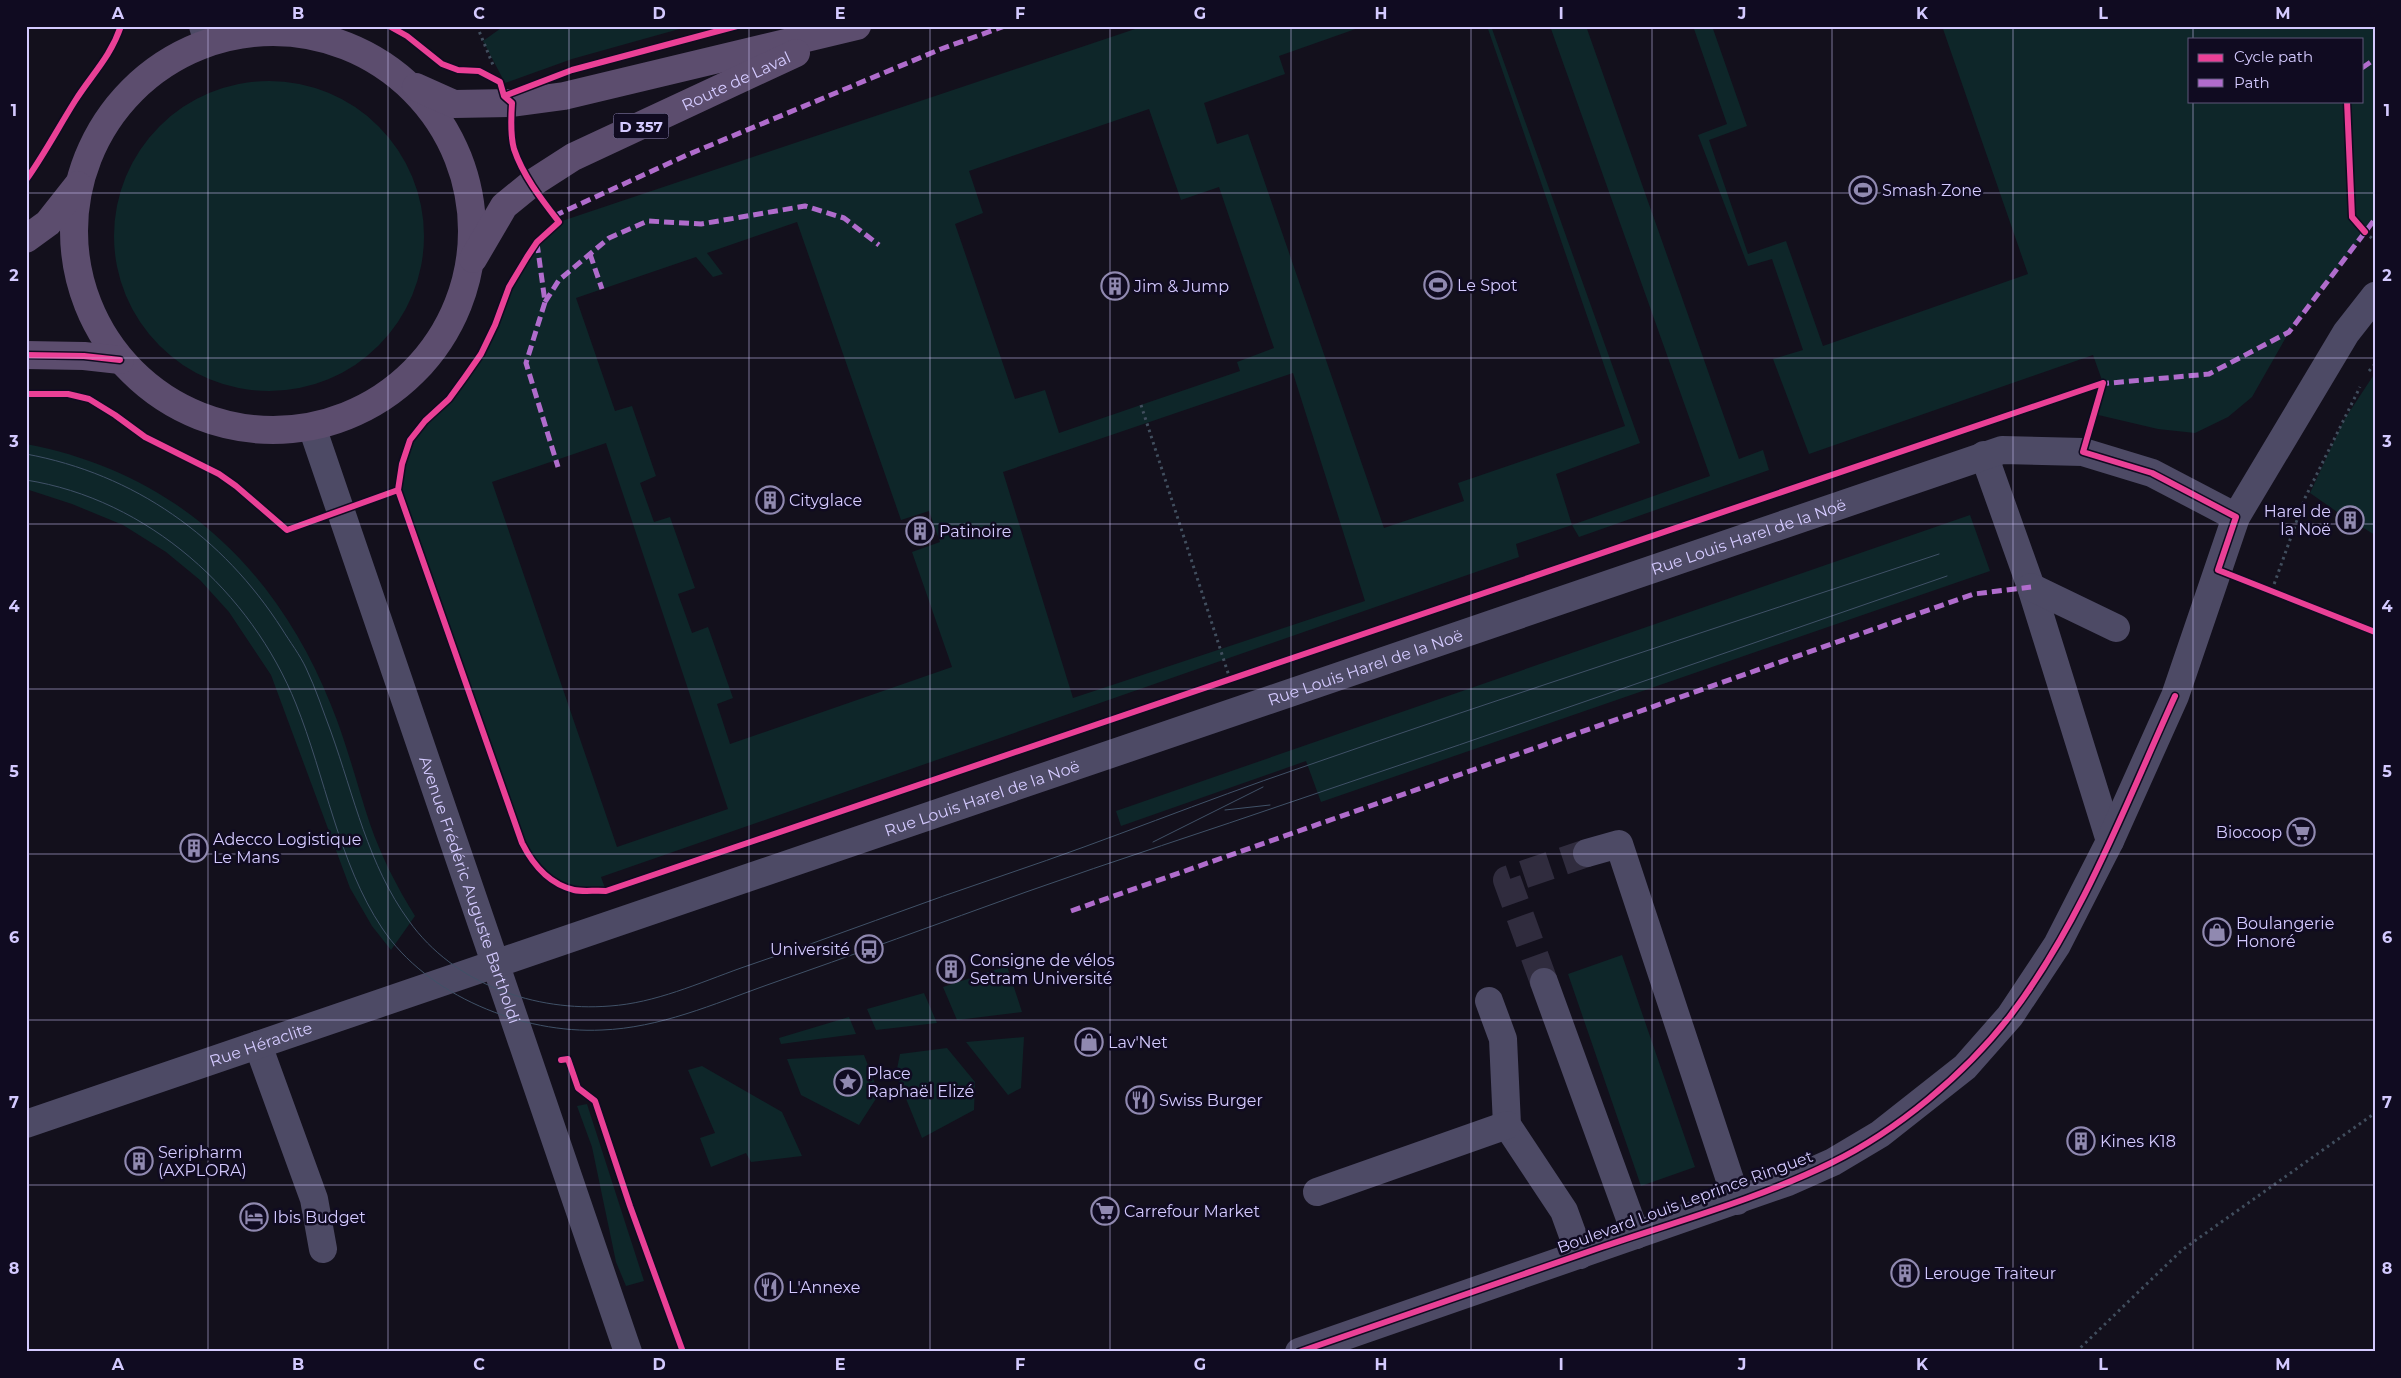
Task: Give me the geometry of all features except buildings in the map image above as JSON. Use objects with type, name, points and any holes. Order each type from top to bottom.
[{"type":"main road","name":"Route de Laval","points":[[407,83],[454,104],[506,93],[564,96],[852,28]]},
{"type":"main road","name":"Route de Laval","points":[[470,264],[504,206],[532,184],[573,157],[852,28]]},
{"type":"main road","points":[[258,32],[307,34],[330,39],[364,52],[407,83],[434,113],[445,130],[461,166],[471,204],[470,264],[460,301],[446,330],[426,358],[391,392],[365,408],[338,420],[286,432],[267,432],[216,422],[168,401],[144,384],[120,360],[96,326],[79,280],[73,246],[73,225],[79,184],[88,155],[105,122],[119,104],[144,78],[205,34],[227,36],[258,32]]},
{"type":"main road","points":[[26,239],[48,222],[79,184]]},
{"type":"main road","points":[[26,356],[84,356],[120,360]]},
{"type":"street","name":"Boulevard Louis Leprince Ringuet","points":[[1299,1352],[1737,1201],[1833,1162],[1880,1134],[1965,1066],[2010,1016],[2057,945],[2110,841],[2175,696],[2236,517],[2346,334],[2375,296]]},
{"type":"street","name":"Avenue Frédéric Auguste Bartholdi","points":[[312,427],[628,1352]]},
{"type":"street","name":"Rue Louis Harel de la Noë","points":[[495,965],[2002,450],[2083,452],[2152,473],[2236,517]]},
{"type":"street","points":[[1984,455],[2031,587],[2110,841]]},
{"type":"street","points":[[2031,587],[2116,628]]},
{"type":"street","points":[[1587,853],[1619,844],[1737,1201]]},
{"type":"street","name":"Rue Héraclite","points":[[26,1124],[495,965]]},
{"type":"street","points":[[1544,982],[1636,1236]]},
{"type":"street","points":[[1489,1001],[1503,1039],[1507,1125],[1564,1211],[1580,1255]]},
{"type":"street","points":[[258,1045],[314,1199],[323,1249]]},
{"type":"street","points":[[1317,1192],[1507,1125]]},
{"type":"path","points":[[477,26],[506,93]]},
{"type":"path","points":[[2365,232],[2375,241]]},
{"type":"path","points":[[2365,377],[2375,364]]},
{"type":"path","points":[[2272,590],[2305,498],[2361,385]]},
{"type":"path","points":[[1141,405],[1230,679]]},
{"type":"path","points":[[2218,570],[2375,632]]},
{"type":"path","points":[[2076,1352],[2182,1250],[2375,1113]]},
{"type":"green space","points":[[504,26],[690,26],[572,59],[505,83],[483,41]]},
{"type":"green space","points":[[1144,26],[1364,26],[1279,56],[1285,74],[1204,103],[1217,144],[1248,134],[1384,528],[1464,501],[1458,483],[1625,426],[1487,26],[1491,26],[1640,443],[1556,474],[1572,525],[1516,544],[1519,557],[601,877],[606,891],[574,890],[549,878],[531,859],[522,843],[398,490],[402,464],[410,440],[425,421],[449,399],[465,377],[495,325],[509,287],[537,242],[559,222]],"holes":[[[1149,109],[1181,200],[1219,187],[1274,348],[1237,362],[1240,371],[1059,433],[1045,390],[1015,399],[955,224],[983,213],[969,171]],[[797,222],[901,520],[929,511],[940,542],[912,552],[952,667],[730,744],[717,704],[733,698],[708,627],[692,633],[678,594],[695,588],[670,517],[654,522],[640,483],[656,476],[632,406],[615,411],[576,298],[696,257],[713,277],[723,274],[707,253]],[[1293,373],[1365,601],[1073,698],[1003,472]],[[606,443],[728,809],[617,847],[492,482]]]},
{"type":"green space","points":[[1550,26],[1586,26],[1739,459],[1763,450],[1769,470],[1579,537],[1572,525],[1710,476]]},
{"type":"green space","points":[[1693,26],[1712,26],[1747,126],[1709,140],[1748,254],[1786,241],[1823,346],[2028,274],[1942,26],[2375,26],[2375,219],[2289,332],[2252,397],[2228,417],[2195,433],[2158,429],[2094,414],[2103,383],[2093,355],[1809,454],[1773,359],[1803,350],[1772,259],[1748,266],[1698,135],[1727,124]]},
{"type":"green space","points":[[269,81],[299,84],[328,93],[355,107],[379,126],[398,150],[412,177],[421,206],[424,236],[421,266],[412,295],[398,322],[379,346],[355,365],[328,379],[299,388],[269,391],[239,388],[210,379],[183,365],[159,346],[140,322],[126,295],[117,266],[114,236],[117,206],[126,177],[140,150],[159,126],[183,107],[210,93],[239,84]]},
{"type":"green space","points":[[2375,373],[2375,535],[2357,524],[2360,516],[2347,510],[2343,516],[2310,493],[2344,420]]},
{"type":"green space","points":[[26,444],[79,458],[128,477],[173,502],[213,533],[249,569],[281,610],[308,655],[331,705],[374,836],[390,871],[415,916],[391,950],[372,926],[350,888],[271,675],[229,612],[200,580],[166,552],[123,525],[72,504],[26,489]]},
{"type":"green space","points":[[1970,515],[1990,571],[1321,802],[1306,761],[1121,826],[1116,811]]},
{"type":"green space","points":[[1622,955],[1695,1167],[1641,1186],[1568,974]]},
{"type":"green space","points":[[1007,966],[1022,1012],[957,1020],[943,987]]},
{"type":"green space","points":[[924,993],[937,1023],[876,1030],[867,1009]]},
{"type":"green space","points":[[849,1017],[856,1034],[781,1044],[779,1038]]},
{"type":"green space","points":[[1024,1037],[1021,1088],[1008,1095],[966,1042]]},
{"type":"green space","points":[[947,1048],[975,1082],[974,1110],[922,1138],[896,1074],[900,1054]]},
{"type":"green space","points":[[864,1055],[879,1094],[859,1125],[801,1095],[787,1059]]},
{"type":"green space","points":[[702,1066],[782,1112],[802,1156],[751,1162],[746,1153],[711,1167],[700,1138],[715,1133],[688,1070]]},
{"type":"green space","points":[[587,1104],[644,1281],[626,1286],[616,1262],[592,1147],[577,1106]]},
{"type":"tunnel","points":[[1544,982],[1507,880],[1587,853]]},
{"type":"tram line","points":[[26,454],[66,463],[104,477],[139,494],[173,514],[204,538],[259,596],[298,653],[306,668],[331,732],[372,853],[383,877],[409,921],[427,943],[449,962],[473,977],[498,989],[525,998],[553,1004],[582,1007],[627,1004],[660,997],[1380,740],[1939,554]]},
{"type":"tram line","points":[[26,480],[71,490],[113,507],[153,530],[190,557],[223,589],[252,624],[276,663],[296,704],[354,876],[382,928],[401,952],[424,973],[451,991],[479,1006],[510,1017],[572,1030],[623,1028],[644,1025],[686,1014],[1060,880],[1460,745],[1947,576]]},
{"type":"tram line","points":[[1153,842],[1263,787]]},
{"type":"tram line","points":[[1225,810],[1270,805]]},
{"type":"marked path","points":[[554,216],[687,155],[941,49],[1005,26]]},
{"type":"marked path","points":[[2364,67],[2375,59]]},
{"type":"marked path","points":[[545,302],[559,280],[609,238],[648,221],[701,224],[805,206],[844,218],[879,245]]},
{"type":"marked path","points":[[2099,384],[2209,374],[2289,332],[2375,219]]},
{"type":"marked path","points":[[537,243],[545,302],[526,363],[558,467]]},
{"type":"marked path","points":[[590,254],[602,289]]},
{"type":"marked path","points":[[1071,911],[1974,594],[2031,587]]},
{"type":"cycle path","points":[[26,180],[75,101],[106,57],[121,26]]},
{"type":"cycle path","points":[[389,26],[407,36],[442,64],[458,70],[479,71],[500,82],[504,96],[512,103],[512,138],[522,169],[559,222],[537,242],[509,287],[495,325],[481,354],[449,399],[425,421],[410,440],[402,464],[398,490],[522,843],[531,859],[549,878],[574,890],[606,891],[2103,383]]},
{"type":"cycle path","points":[[504,96],[572,70],[737,26]]},
{"type":"cycle path","points":[[2347,102],[2352,217],[2365,232]]},
{"type":"cycle path","points":[[26,355],[84,356],[120,360]]},
{"type":"cycle path","points":[[2103,383],[2083,452],[2152,473],[2236,517],[2218,570],[2375,632]]},
{"type":"cycle path","points":[[26,394],[68,394],[89,399],[145,437],[219,474],[236,486],[287,530],[398,490]]},
{"type":"cycle path","points":[[1299,1352],[1775,1188],[1856,1150],[1905,1118],[1951,1080],[1992,1038],[2036,980],[2081,902],[2175,696]]},
{"type":"cycle path","points":[[561,1060],[568,1059],[578,1088],[595,1101],[630,1206],[683,1352]]},
{"type":"place","name":"Smash Zone","points":[[1863,190]]},
{"type":"place","name":"Le Spot","points":[[1438,285]]},
{"type":"place","name":"Jim & Jump","points":[[1115,286]]},
{"type":"place","name":"Cityglace","points":[[770,500]]},
{"type":"place","name":"Harel de la Noë","points":[[2350,520]]},
{"type":"place","name":"Patinoire","points":[[920,531]]},
{"type":"place","name":"Biocoop","points":[[2301,832]]},
{"type":"place","name":"Adecco Logistique Le Mans","points":[[194,848]]},
{"type":"place","name":"Boulangerie Honoré","points":[[2217,932]]},
{"type":"place","name":"Université","points":[[869,949]]},
{"type":"place","name":"Consigne de vélos Setram Université","points":[[951,969]]},
{"type":"place","name":"Lav'Net","points":[[1089,1042]]},
{"type":"place","name":"Place Raphaël Elizé","points":[[848,1082]]},
{"type":"place","name":"Swiss Burger","points":[[1140,1100]]},
{"type":"place","name":"Kines K18","points":[[2081,1141]]},
{"type":"place","name":"Seripharm (AXPLORA)","points":[[139,1161]]},
{"type":"place","name":"Carrefour Market","points":[[1105,1211]]},
{"type":"place","name":"Ibis Budget","points":[[254,1217]]},
{"type":"place","name":"Lerouge Traiteur","points":[[1905,1273]]},
{"type":"place","name":"L'Annexe","points":[[769,1287]]}]
